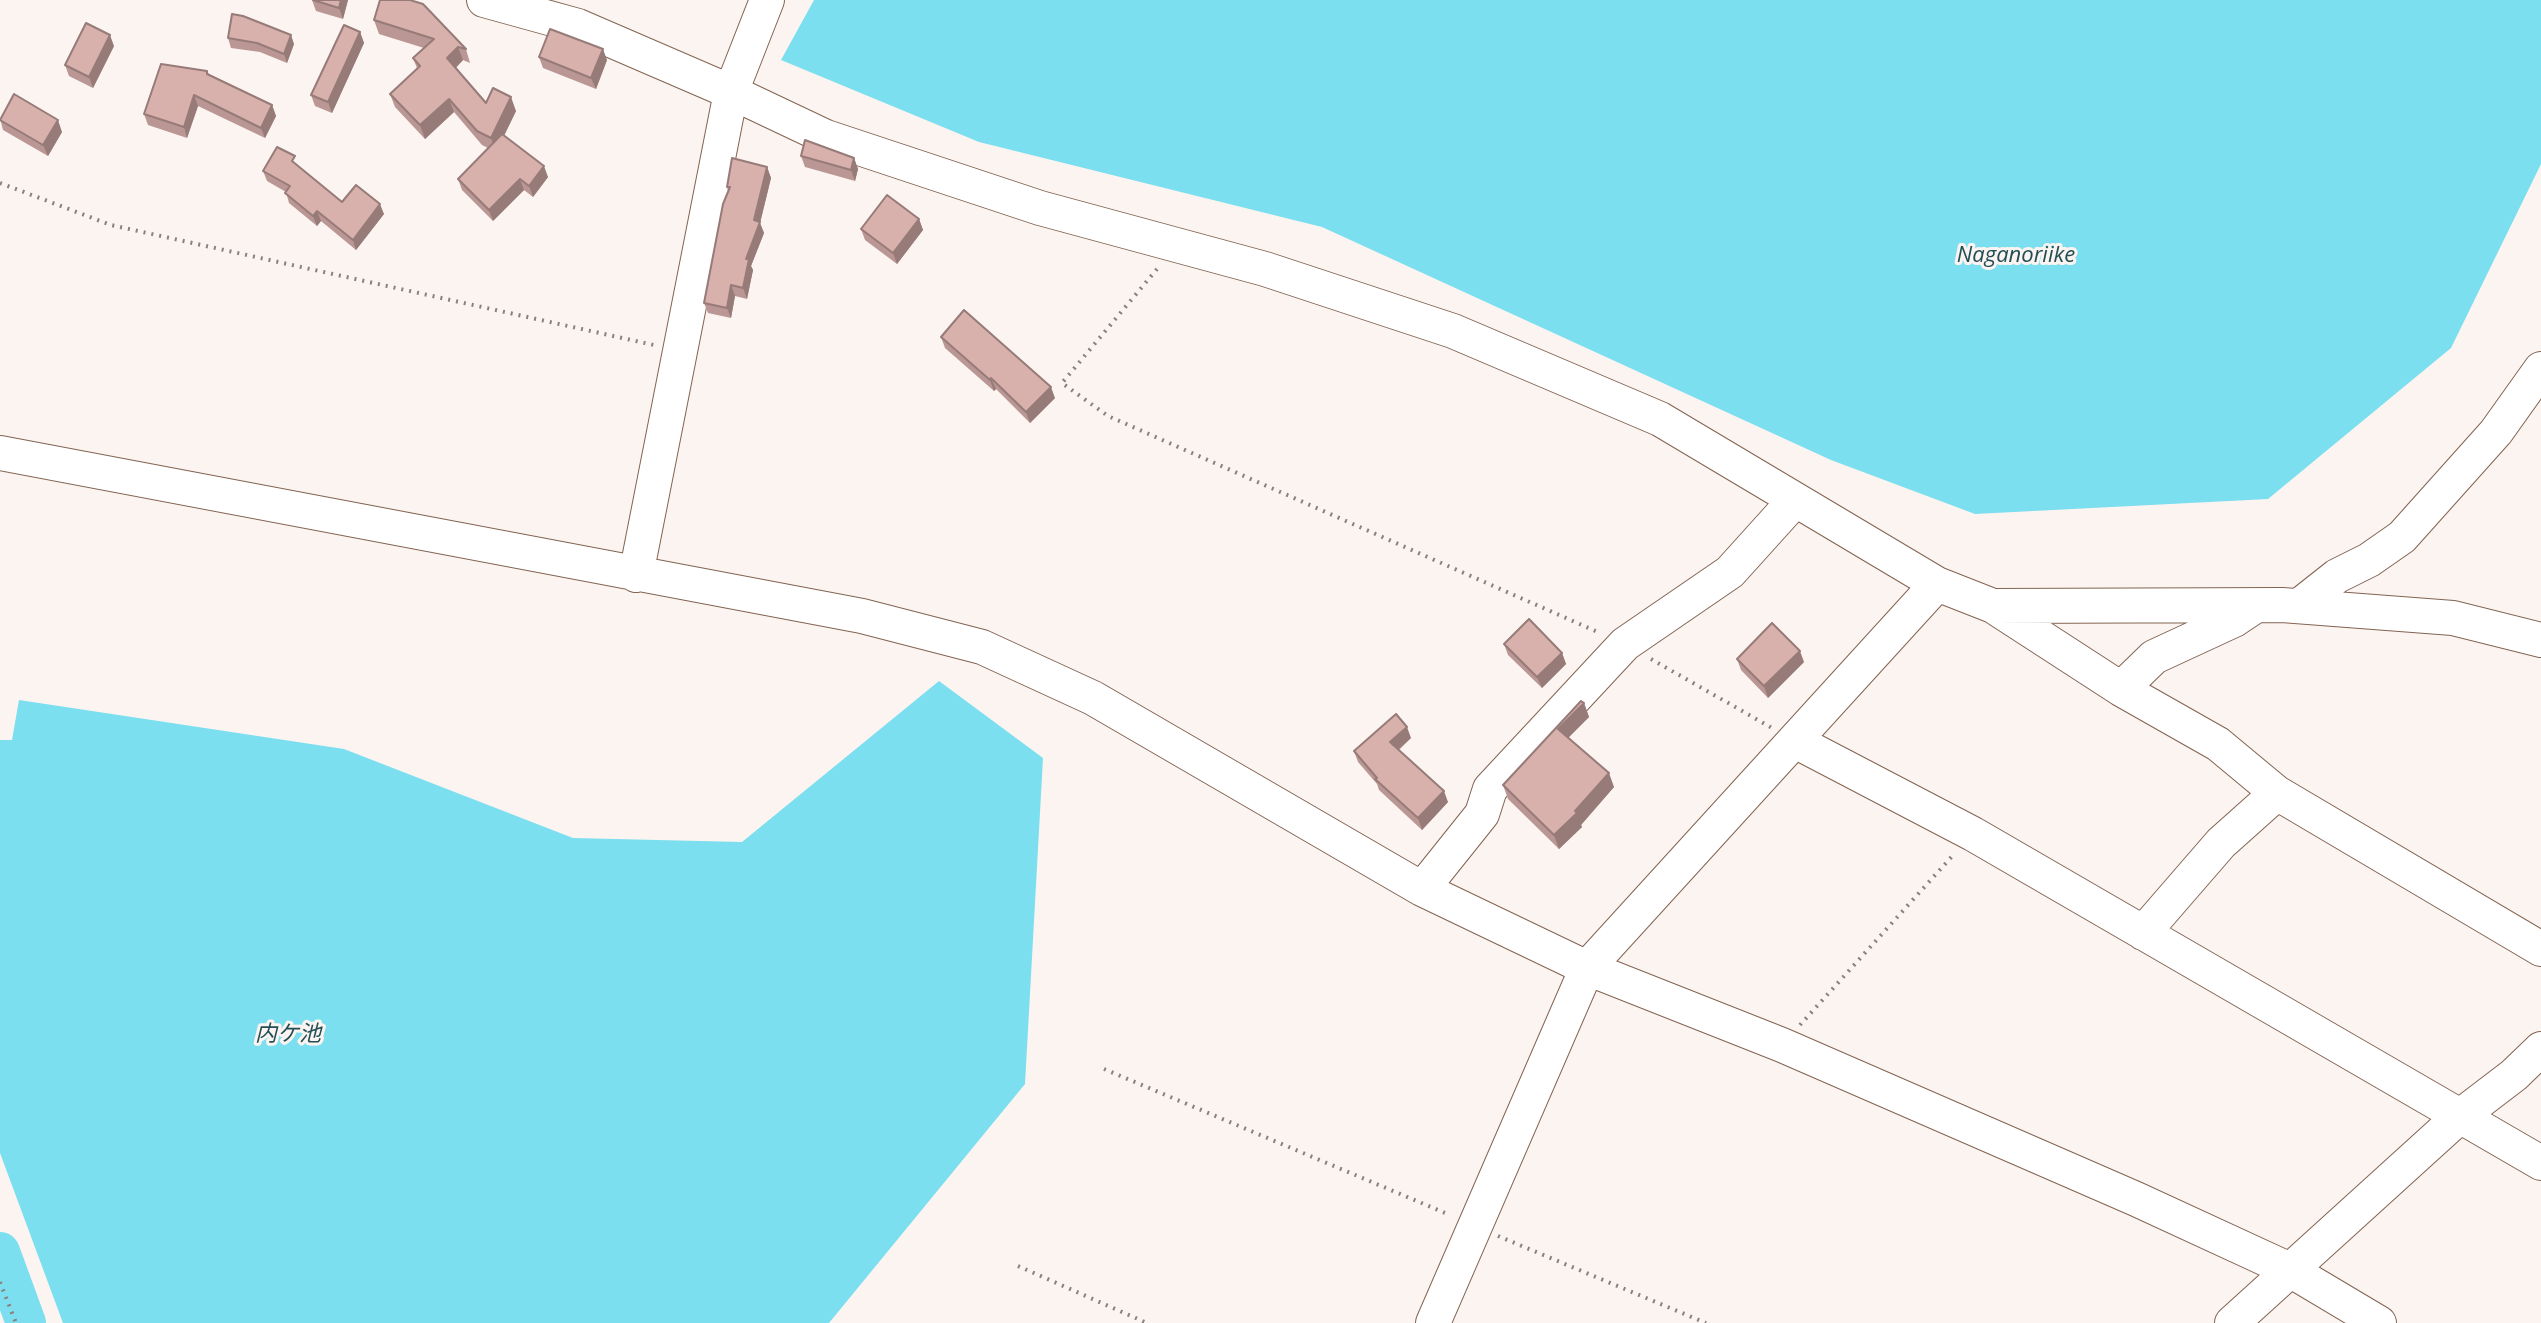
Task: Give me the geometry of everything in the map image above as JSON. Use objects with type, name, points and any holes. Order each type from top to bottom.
[{"type":"street","points":[[484,0],[578,26],[826,137],[1040,208],[1265,269],[1453,331],[1660,419],[1937,584],[1993,606],[2121,689],[2218,744],[2277,793],[2541,949]]},
{"type":"street","points":[[636,575],[731,92],[767,0]]},
{"type":"street","points":[[2299,606],[2337,576],[2369,560],[2402,537],[2496,432],[2541,369]]},
{"type":"street","points":[[0,453],[862,616],[982,647],[1093,698],[1422,889],[1587,968],[1782,1045],[2136,1199],[2290,1270],[2379,1323]]},
{"type":"street","points":[[1422,889],[1482,814],[1490,789],[1625,644],[1730,572],[1795,500]]},
{"type":"street","points":[[1433,1323],[1587,968],[1937,584]]},
{"type":"street","points":[[2121,689],[2154,657],[2234,620],[2256,605]]},
{"type":"street","points":[[1993,606],[2299,606],[2453,618],[2541,640]]},
{"type":"street","points":[[1795,741],[1973,834],[2541,1163]]},
{"type":"street","points":[[2143,933],[2221,843],[2277,793]]},
{"type":"street","points":[[2232,1323],[2459,1117],[2514,1075],[2541,1049]]},
{"type":"path","points":[[0,183],[111,225],[679,351]]},
{"type":"path","points":[[1177,245],[1062,383],[1108,416],[1625,644],[1795,741]]},
{"type":"path","points":[[1782,1045],[1973,834]]},
{"type":"path","points":[[1104,1069],[1706,1323]]},
{"type":"path","points":[[1018,1266],[1147,1323]]},
{"type":"path","points":[[0,1282],[16,1323]]},
{"type":"water","name":"Naganoriike","points":[[814,0],[2541,0],[2541,164],[2451,348],[2268,499],[1975,514],[1831,460],[1322,227],[979,142],[781,60]]},
{"type":"water","name":"内ケ池","points":[[939,681],[1043,758],[1025,1084],[829,1323],[63,1323],[0,1153],[0,740],[12,740],[19,700],[344,749],[573,838],[742,842]]},
{"type":"building","points":[[313,0],[341,0],[339,8]]},
{"type":"building","points":[[380,0],[410,0],[423,4],[466,49],[458,47],[447,58],[486,103],[493,88],[511,97],[491,138],[477,131],[449,99],[420,125],[390,94],[420,66],[413,58],[434,39],[374,20]]},
{"type":"building","points":[[232,14],[291,35],[284,54],[257,43],[228,38]]},
{"type":"building","points":[[86,23],[110,35],[89,77],[65,65]]},
{"type":"building","points":[[344,25],[360,32],[328,102],[311,95]]},
{"type":"building","points":[[550,29],[603,49],[591,78],[539,57]]},
{"type":"building","points":[[161,64],[207,71],[207,74],[272,105],[261,128],[194,95],[184,127],[144,114]]},
{"type":"building","points":[[14,94],[58,120],[43,145],[0,120]]},
{"type":"building","points":[[502,134],[544,166],[529,186],[520,179],[489,210],[458,179]]},
{"type":"building","points":[[805,140],[854,158],[851,170],[801,156]]},
{"type":"building","points":[[277,147],[295,156],[292,161],[342,202],[356,185],[380,204],[353,240],[317,211],[313,216],[285,193],[290,186],[263,171]]},
{"type":"building","points":[[732,158],[767,167],[754,220],[760,222],[746,259],[749,259],[743,288],[731,285],[727,308],[704,303],[723,204],[730,187],[727,187]]},
{"type":"building","points":[[887,195],[919,219],[893,253],[861,229]]},
{"type":"building","points":[[964,310],[1051,387],[1026,412],[941,337]]},
{"type":"building","points":[[1529,619],[1562,653],[1537,677],[1504,644]]},
{"type":"building","points":[[1772,623],[1800,651],[1764,686],[1737,659]]},
{"type":"building","points":[[1581,701],[1584,703],[1558,729],[1609,773],[1575,811],[1577,813],[1554,835],[1503,785]]},
{"type":"building","points":[[1396,714],[1407,727],[1390,742],[1444,791],[1418,818],[1375,779],[1354,751]]},
{"type":"waterway","points":[[0,1252],[26,1323]]}]
